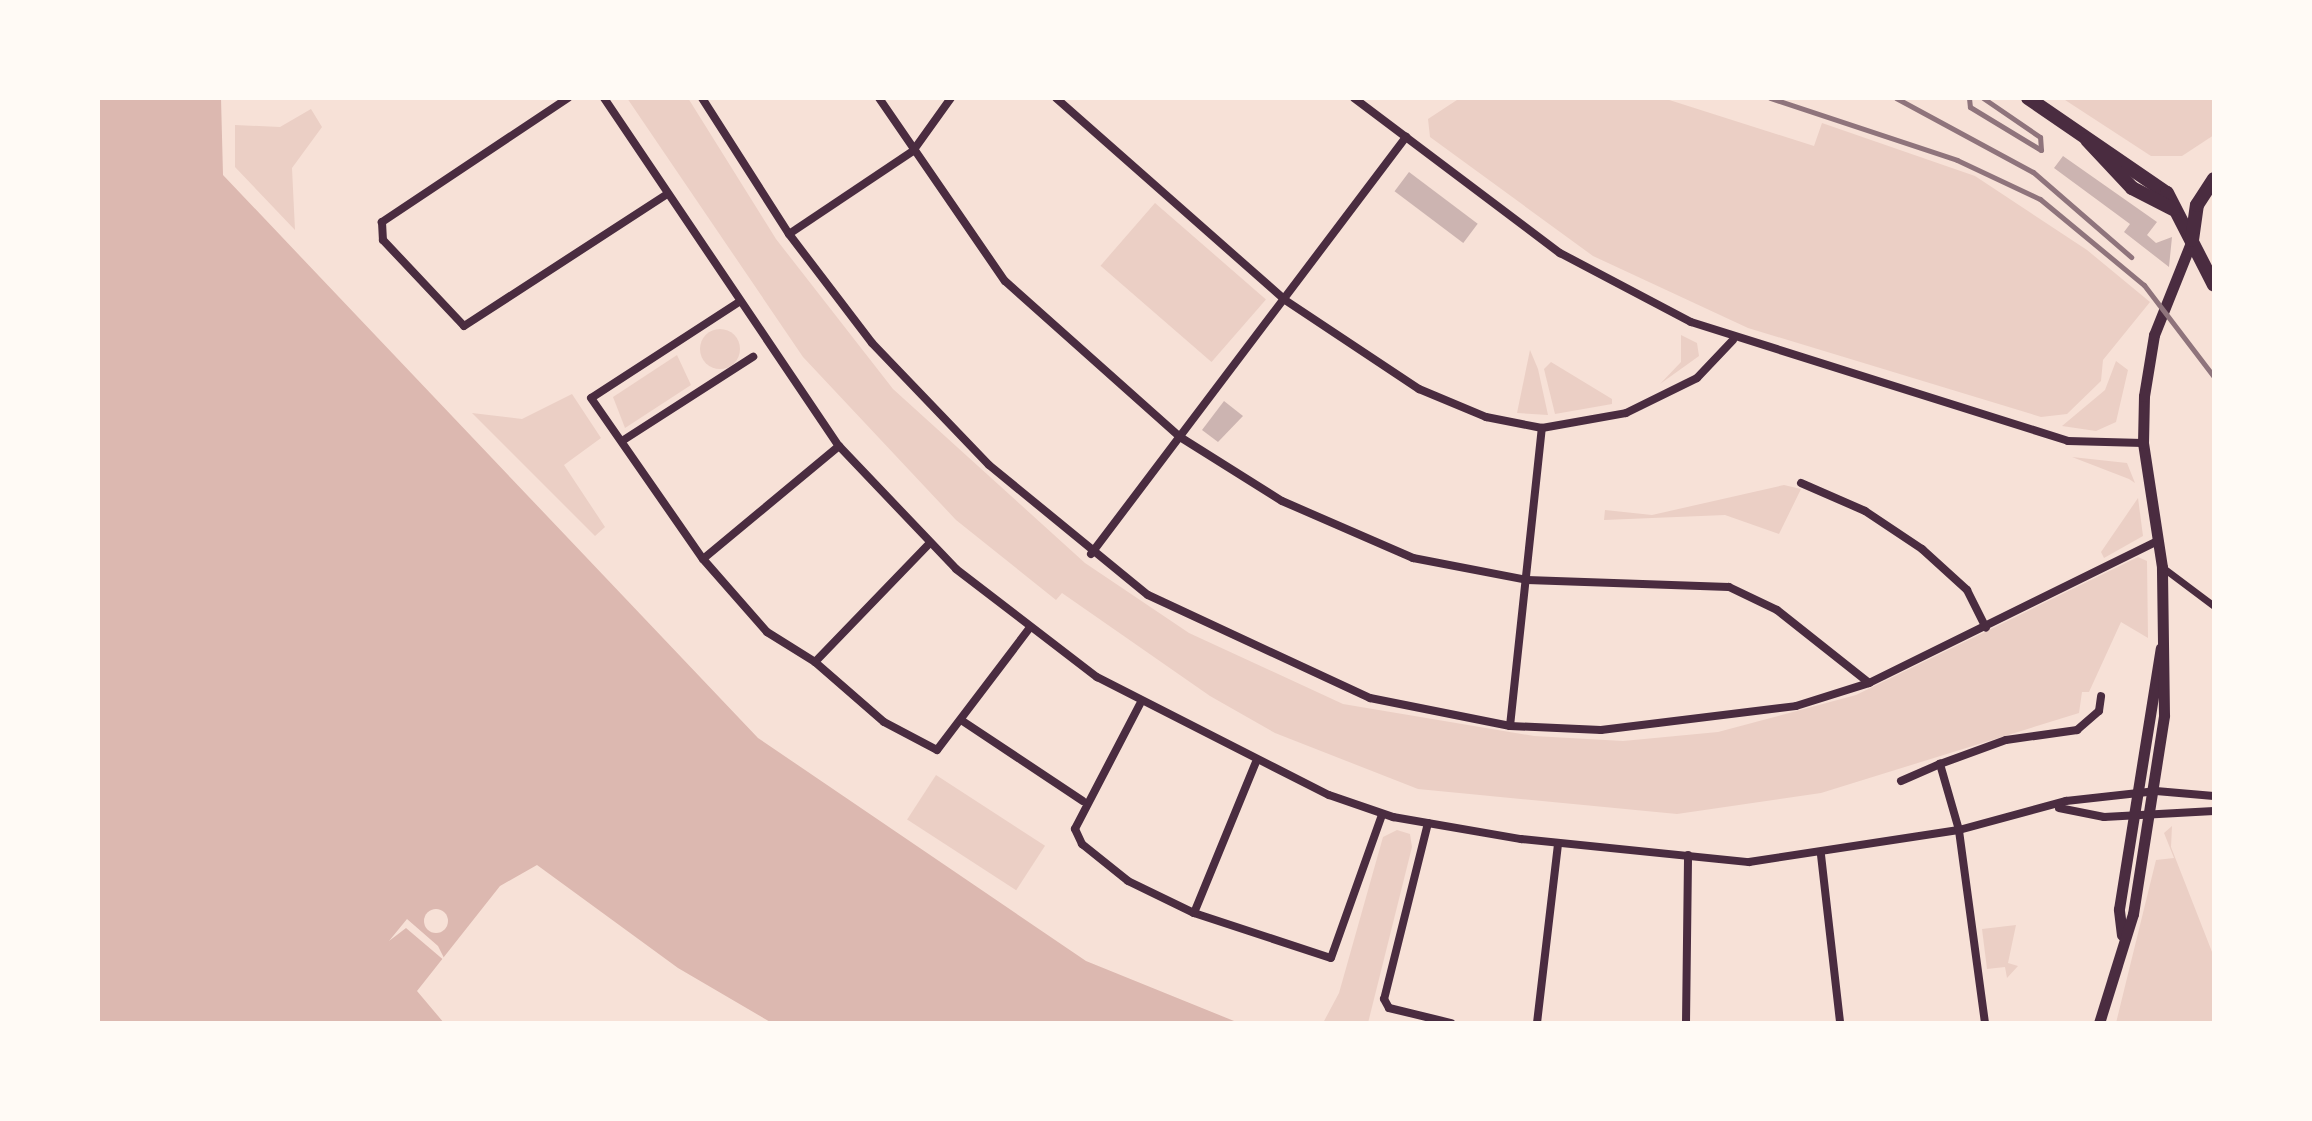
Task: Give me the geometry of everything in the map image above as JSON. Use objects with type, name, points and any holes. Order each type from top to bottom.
[{"type":"main road","points":[[2028,98],[2087,140],[2132,188],[2173,209],[2214,285]]},
{"type":"main road","points":[[2192,240],[2207,222],[2197,205],[2214,179]]},
{"type":"street","points":[[568,98],[382,222],[383,240],[464,326],[666,195]]},
{"type":"street","points":[[604,98],[666,195],[839,446],[930,543],[1029,629],[1141,702],[1256,762],[1382,815],[1558,845],[1749,862],[1821,855],[2059,808],[2135,817],[2151,811],[2214,811]]},
{"type":"street","points":[[702,98],[789,234],[913,393],[1091,554],[1212,630],[1322,679],[1414,710],[1510,726],[1679,724],[1796,706],[1869,683],[1986,628],[2159,540]]},
{"type":"street","points":[[879,98],[1005,281],[1180,437],[1354,536],[1413,558],[1527,580],[1729,587],[1777,610],[1869,683]]},
{"type":"street","points":[[789,234],[913,151],[951,98]]},
{"type":"street","points":[[1056,98],[1285,300],[1419,389],[1486,417],[1542,428],[1595,421],[1663,397],[1697,378],[1733,340]]},
{"type":"street","points":[[1354,98],[1560,253],[1733,340],[2068,441],[2143,443]]},
{"type":"street","points":[[1091,554],[1406,137]]},
{"type":"street","points":[[2099,1023],[2156,791],[2162,567],[2143,443],[2154,335],[2192,240]]},
{"type":"street","points":[[739,302],[591,398],[703,559],[767,632],[815,662],[927,749],[937,750],[1029,629]]},
{"type":"street","points":[[622,441],[753,357]]},
{"type":"street","points":[[1510,726],[1542,428]]},
{"type":"street","points":[[703,559],[839,446]]},
{"type":"street","points":[[1801,483],[1865,511],[1922,549],[1967,590],[1986,628]]},
{"type":"street","points":[[815,662],[930,543]]},
{"type":"street","points":[[2162,567],[2214,606]]},
{"type":"street","points":[[2122,937],[2119,909],[2162,643]]},
{"type":"street","points":[[1901,781],[2006,740],[2077,730],[2099,711],[2101,696]]},
{"type":"street","points":[[1141,702],[1083,801],[1075,829],[1082,844],[1128,881],[1194,913],[1331,958],[1382,815]]},
{"type":"street","points":[[961,720],[1083,801]]},
{"type":"street","points":[[1194,913],[1256,762]]},
{"type":"street","points":[[1940,764],[1959,830],[1985,1023]]},
{"type":"street","points":[[2059,808],[2066,801],[2156,791],[2214,796]]},
{"type":"street","points":[[1428,823],[1384,999],[1389,1008],[1451,1023]]},
{"type":"street","points":[[1537,1023],[1558,845]]},
{"type":"street","points":[[1686,1023],[1688,855]]},
{"type":"street","points":[[1821,855],[1840,1023]]},
{"type":"shaded area","points":[[98,98],[221,98],[223,175],[758,738],[1086,961],[1239,1023],[772,1023],[678,968],[537,865],[500,886],[417,991],[444,1023],[98,1023]]},
{"type":"shaded area","points":[[627,98],[688,98],[776,239],[893,389],[1085,563],[1189,633],[1343,704],[1534,736],[1623,741],[1718,732],[1856,695],[2138,557],[2147,561],[2148,638],[2121,622],[2089,692],[2082,692],[2079,713],[1821,793],[1677,814],[1418,789],[1275,733],[1210,696],[1062,593],[1056,600],[956,520],[803,357]]},
{"type":"shaded area","points":[[1460,98],[1663,98],[1814,146],[1822,123],[1975,176],[2087,250],[2150,302],[2103,360],[2101,381],[2067,414],[2041,417],[1748,328],[1593,256],[1430,137],[1428,119]]},
{"type":"shaded area","points":[[2062,98],[2214,98],[2214,135],[2182,156],[2151,156]]},
{"type":"shaded area","points":[[311,109],[322,127],[292,168],[295,230],[235,167],[235,125],[280,127]]},
{"type":"shaded area","points":[[1155,203],[1266,299],[1211,362],[1101,266]]},
{"type":"shaded area","points":[[720,329],[734,335],[740,349],[734,363],[720,369],[706,363],[700,349],[706,335]]},
{"type":"shaded area","points":[[1681,335],[1697,343],[1699,356],[1660,384],[1681,362]]},
{"type":"shaded area","points":[[1530,350],[1538,369],[1548,415],[1517,413]]},
{"type":"shaded area","points":[[677,355],[691,385],[625,428],[613,397]]},
{"type":"shaded area","points":[[2116,361],[2128,370],[2116,422],[2096,431],[2062,426],[2105,390]]},
{"type":"shaded area","points":[[1551,362],[1612,399],[1612,404],[1555,414],[1544,369]]},
{"type":"shaded area","points":[[572,394],[601,438],[564,465],[605,527],[595,536],[472,413],[522,419]]},
{"type":"shaded area","points":[[2072,457],[2127,463],[2135,483],[2129,479]]},
{"type":"shaded area","points":[[1784,485],[1801,489],[1779,534],[1725,515],[1604,520],[1605,510],[1652,515]]},
{"type":"shaded area","points":[[2138,498],[2143,536],[2104,558],[2101,552]]},
{"type":"shaded area","points":[[936,775],[1045,846],[1016,890],[907,819]]},
{"type":"shaded area","points":[[2172,826],[2171,847],[2214,957],[2214,1023],[2116,1023],[2156,860],[2174,858],[2164,833]]},
{"type":"shaded area","points":[[1397,830],[1410,834],[1412,847],[1368,1023],[1323,1023],[1339,993],[1383,837]]},
{"type":"shaded area","points":[[2016,925],[2008,963],[2018,966],[2007,978],[2005,967],[1987,969],[1982,929]]},
{"type":"pier","points":[[436,909],[445,912],[448,921],[445,930],[436,933],[427,930],[424,921],[427,912]]},
{"type":"pier","points":[[407,919],[438,946],[446,962],[406,928],[389,941]]},
{"type":"building","points":[[2063,156],[2157,222],[2147,235],[2156,243],[2172,237],[2169,267],[2124,232],[2130,224],[2054,168]]},
{"type":"building","points":[[1409,172],[1478,224],[1463,243],[1395,191]]},
{"type":"building","points":[[1224,401],[1243,416],[1218,442],[1202,430]]},
{"type":"railway","points":[[1770,98],[1957,160],[2040,199],[2144,285],[2214,377]]},
{"type":"railway","points":[[1896,98],[2033,172],[2131,257]]},
{"type":"railway","points":[[1969,98],[1970,107],[2041,150],[2040,137],[1983,98]]}]
